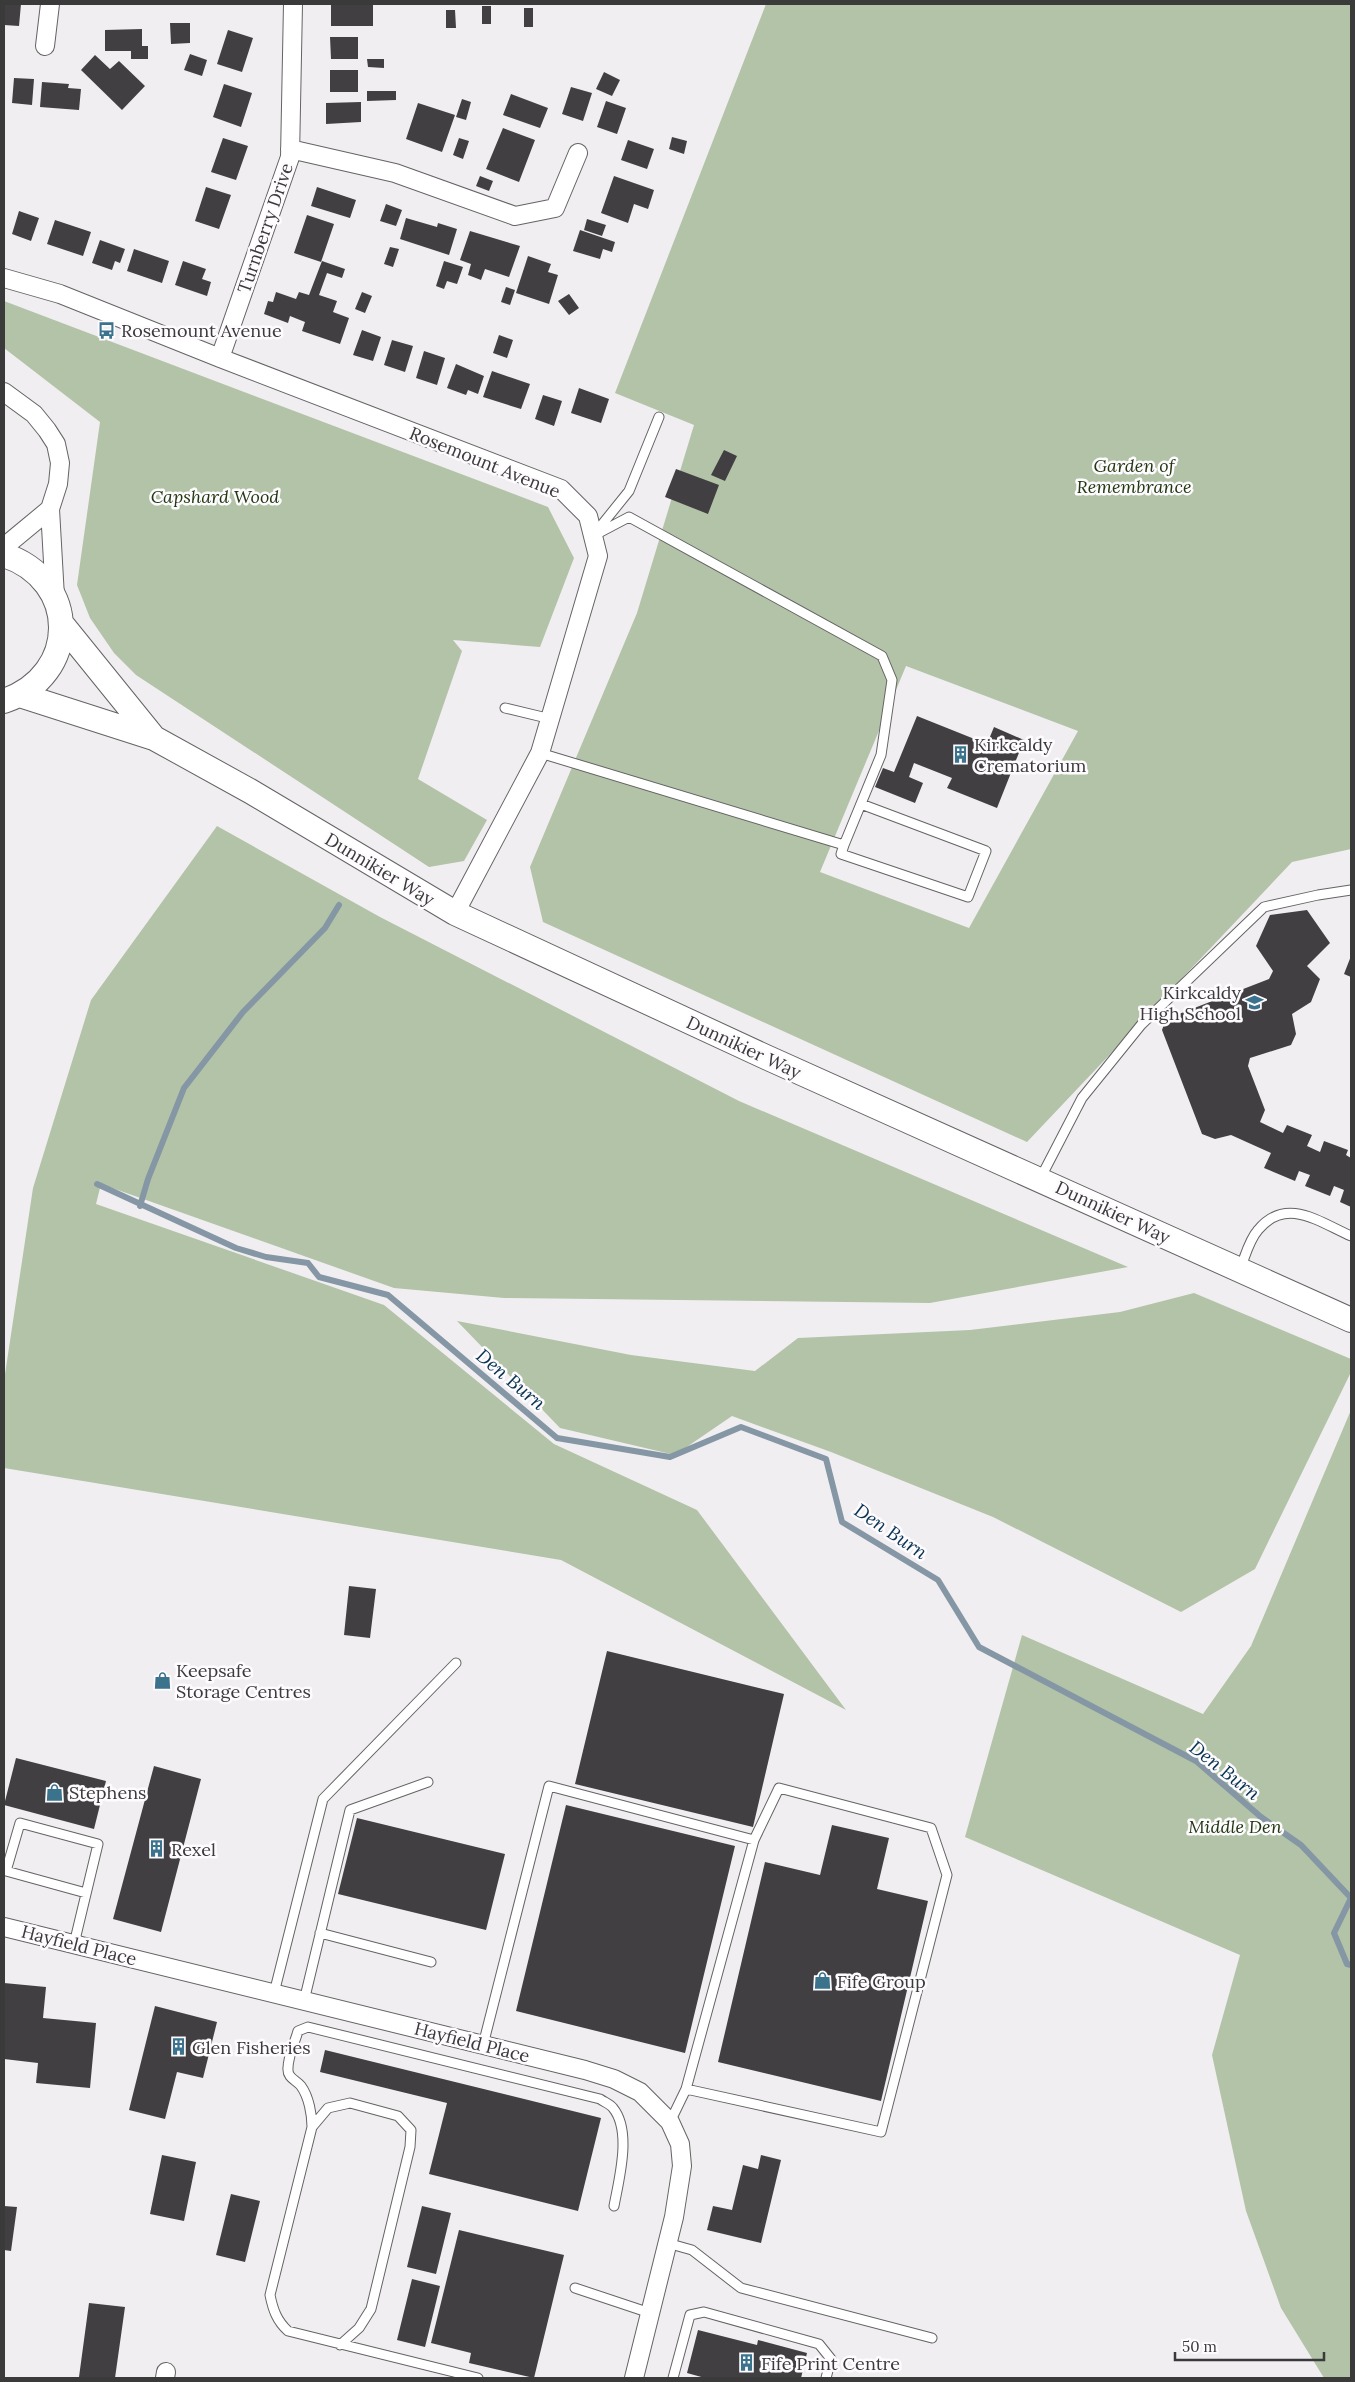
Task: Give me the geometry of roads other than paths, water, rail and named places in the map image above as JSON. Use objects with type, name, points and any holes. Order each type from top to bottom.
[{"type":"main road","points":[[4,555],[21,561],[41,576],[55,597],[61,623],[59,645],[52,665],[38,682],[12,698]]},
{"type":"main road","name":"Dunnikier Way","points":[[61,623],[154,738]]},
{"type":"main road","name":"Dunnikier Way","points":[[12,698],[154,738],[250,790],[455,913],[768,1058],[1351,1320]]},
{"type":"street","points":[[45,46],[50,4]]},
{"type":"street","name":"Turnberry Drive","points":[[220,358],[290,157],[293,4]]},
{"type":"street","points":[[290,149],[395,173],[515,216],[555,208],[578,153]]},
{"type":"street","name":"Rosemount Avenue","points":[[4,278],[60,294],[220,358],[561,489],[588,516],[598,556],[540,753],[455,913]]},
{"type":"street","points":[[4,392],[34,414],[56,444],[60,463],[58,484],[50,509],[55,597]]},
{"type":"street","points":[[4,547],[50,509]]},
{"type":"street","name":"Hayfield Place","points":[[4,1927],[483,2045],[614,2079],[640,2092],[670,2122],[680,2144],[682,2166],[638,2377]]},
{"type":"lane","points":[[593,536],[629,490],[659,417]]},
{"type":"lane","points":[[593,536],[629,517],[882,656],[892,680],[881,755],[861,804],[844,846],[841,854],[968,897],[986,851],[861,804]]},
{"type":"lane","points":[[505,708],[550,719]]},
{"type":"lane","points":[[540,753],[844,846]]},
{"type":"lane","points":[[1040,1179],[1082,1098],[1141,1025],[1264,908],[1318,894],[1351,890]]},
{"type":"lane","points":[[1240,1269],[1257,1232],[1270,1219],[1281,1213],[1297,1212],[1351,1236]]},
{"type":"lane","points":[[274,1993],[323,1800],[456,1663]]},
{"type":"lane","points":[[304,2001],[350,1810],[428,1782]]},
{"type":"lane","points":[[483,2045],[549,1786],[754,1840]]},
{"type":"lane","points":[[670,2122],[686,2090],[754,1840],[779,1788],[932,1828],[947,1874],[881,2132],[686,2090]]},
{"type":"lane","points":[[74,1944],[86,1894],[98,1844],[20,1823],[6,1871],[86,1894]]},
{"type":"lane","points":[[320,1933],[431,1962]]},
{"type":"lane","points":[[478,2378],[288,2331],[280,2324],[274,2312],[270,2295],[312,2127],[312,2114],[306,2099],[301,2087],[291,2078],[288,2069],[298,2031],[308,2027],[600,2099],[612,2106],[620,2119],[622,2135],[621,2164],[614,2206]]},
{"type":"lane","points":[[312,2127],[328,2108],[350,2103],[398,2116],[411,2130],[410,2147],[370,2309],[359,2328],[340,2345]]},
{"type":"lane","points":[[667,2243],[692,2250],[741,2288],[932,2338]]},
{"type":"lane","points":[[576,2288],[650,2313]]},
{"type":"lane","points":[[673,2378],[690,2315],[704,2312],[819,2344],[831,2359],[826,2378]]},
{"type":"waterway","points":[[140,1206],[148,1179],[184,1088],[243,1012],[325,928],[339,905]]},
{"type":"waterway","name":"Den Burn","points":[[97,1184],[236,1248],[266,1257],[308,1263],[319,1277],[388,1295],[557,1438],[670,1457],[741,1427],[826,1459],[842,1522],[938,1580],[979,1647],[1196,1761],[1261,1817],[1301,1845],[1351,1898]]},
{"type":"waterway","name":"Den Burn","points":[[1351,1898],[1334,1933],[1347,1964],[1351,1965]]},
{"type":"place","name":"Rosemount Avenue","points":[[107,330]]},
{"type":"place","name":"Kirkcaldy Crematorium","points":[[960,754]]},
{"type":"place","name":"Kirkcaldy High School","points":[[1255,1002]]},
{"type":"place","name":"Keepsafe Storage Centres","points":[[162,1680]]},
{"type":"place","name":"Stephens","points":[[55,1792]]},
{"type":"place","name":"Rexel","points":[[157,1849]]},
{"type":"place","name":"Fife Group","points":[[823,1981]]},
{"type":"place","name":"Glen Fisheries","points":[[178,2047]]},
{"type":"place","name":"Fife Print Centre","points":[[747,2363]]},
{"type":"park label","name":"Garden of Remembrance","points":[[1134,475]]},
{"type":"park label","name":"Capshard Wood","points":[[215,496]]},
{"type":"park label","name":"Middle Den","points":[[1235,1826]]}]
